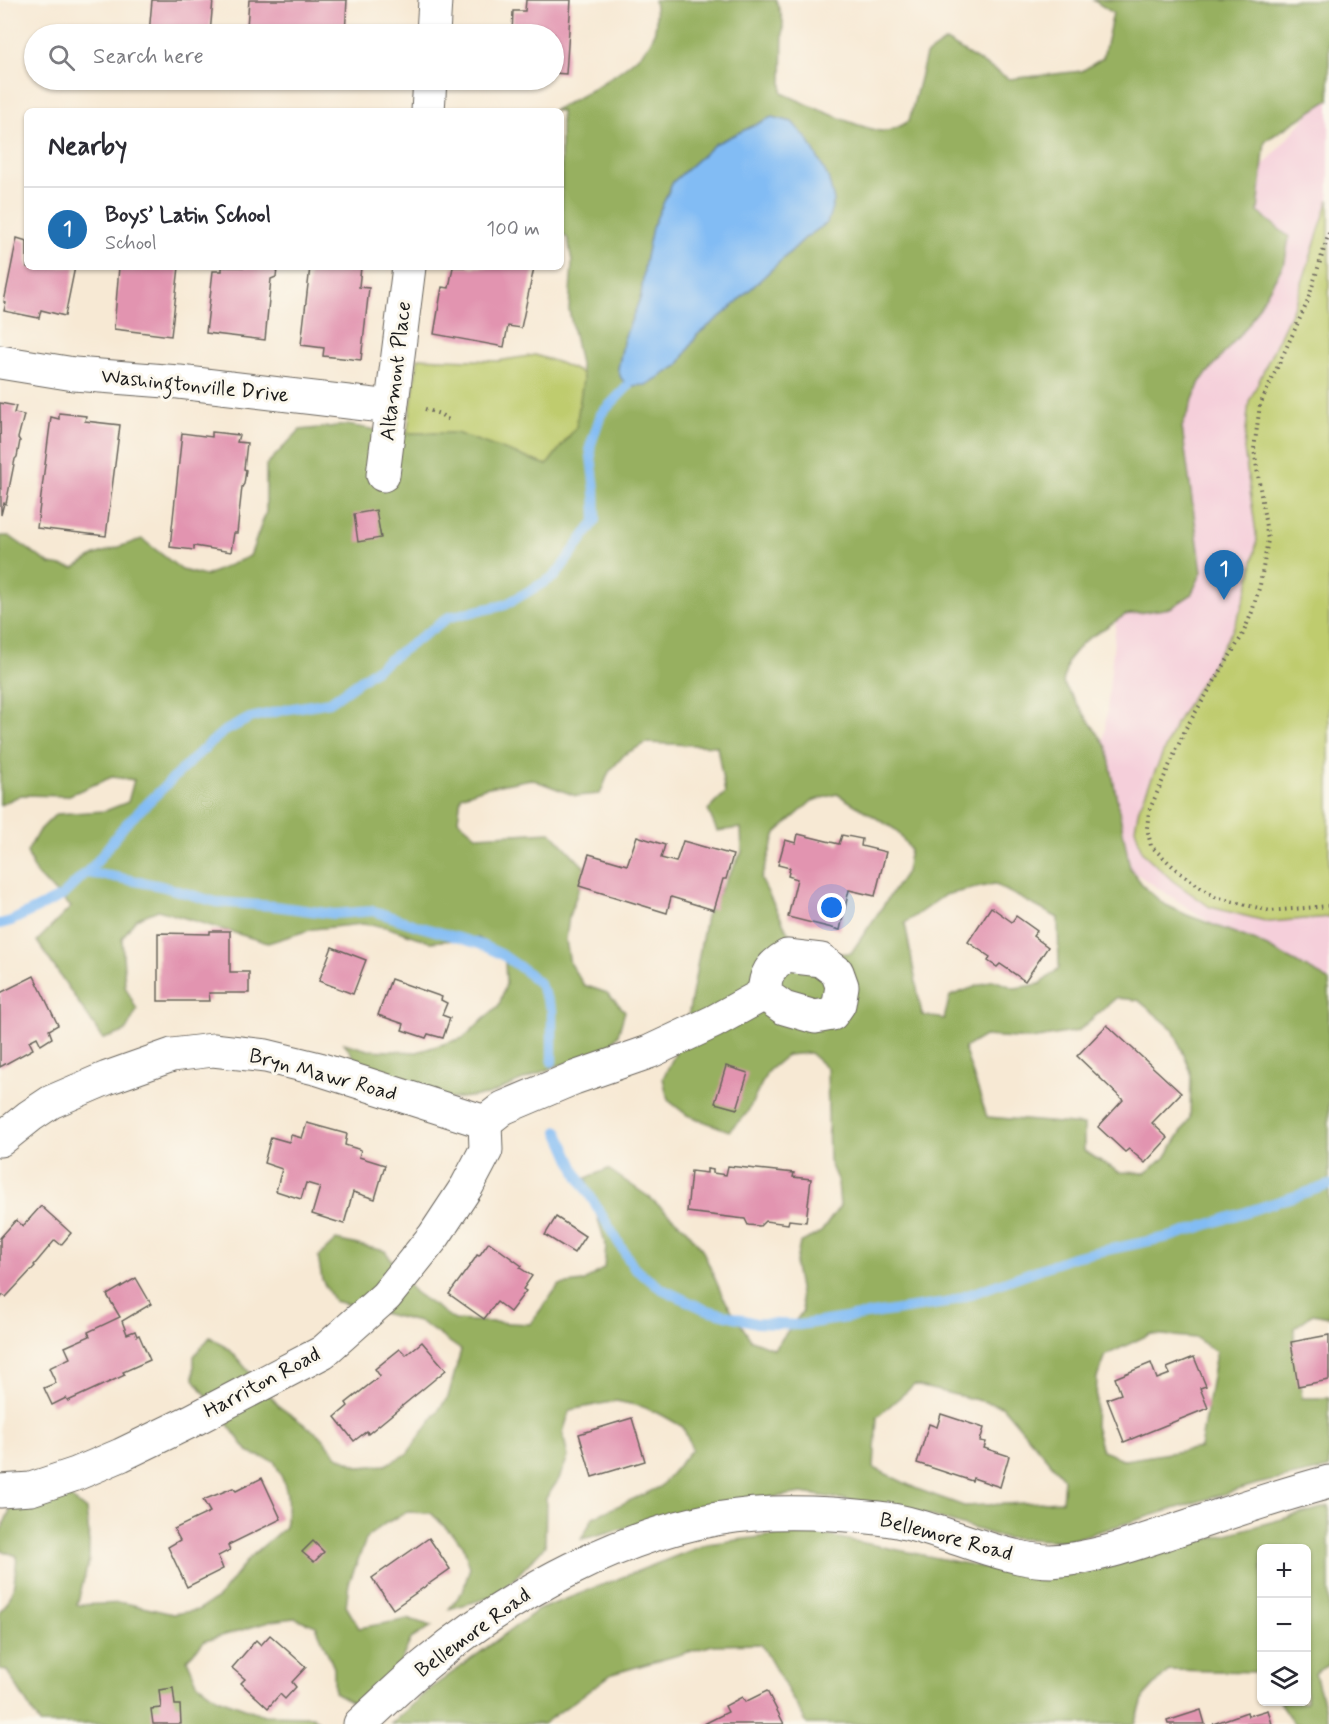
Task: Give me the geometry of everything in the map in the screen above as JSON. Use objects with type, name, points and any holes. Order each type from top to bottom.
[{"type":"street","points":[[434,24],[435,0]]},
{"type":"street","points":[[428,108],[429,90]]},
{"type":"street","name":"Altamont Place","points":[[383,475],[405,407],[409,270]]},
{"type":"street","name":"Washingtonville Drive","points":[[0,362],[74,374],[179,382],[405,407]]},
{"type":"street","points":[[485,1122],[503,1108],[574,1078],[649,1052],[713,1022],[764,994]]},
{"type":"street","name":"Bryn Mawr Road","points":[[0,1140],[51,1102],[107,1078],[172,1055],[213,1050],[267,1056],[319,1069],[485,1122]]},
{"type":"street","name":"Harriton Road","points":[[0,1491],[31,1489],[76,1474],[121,1455],[323,1352],[386,1296],[434,1236],[467,1186],[486,1150],[485,1122]]},
{"type":"street","name":"Bellemore Road","points":[[360,1724],[426,1664],[480,1623],[530,1591],[627,1543],[682,1526],[736,1516],[792,1512],[832,1513],[881,1518],[1013,1556],[1049,1561],[1089,1556],[1290,1492],[1329,1482]]},
{"type":"path","points":[[1329,233],[1307,303],[1260,405],[1254,450],[1268,540],[1255,603],[1242,636],[1186,728],[1149,811],[1147,828],[1151,846],[1180,873],[1215,897],[1270,911],[1329,906]]},
{"type":"path","points":[[405,407],[440,414],[450,421]]},
{"type":"shaded area","points":[[1329,91],[1329,1001],[1093,845],[1145,341],[1199,239]]},
{"type":"green space","points":[[654,0],[776,0],[783,21],[782,93],[852,123],[887,131],[909,121],[926,55],[946,41],[1009,79],[1082,71],[1103,58],[1113,13],[1093,0],[1329,0],[1329,100],[1265,141],[1258,212],[1289,237],[1285,262],[1248,325],[1200,382],[1182,427],[1202,572],[1191,595],[1171,608],[1125,615],[1083,642],[1068,660],[1063,683],[1107,747],[1130,868],[1145,888],[1164,904],[1256,941],[1322,976],[1329,982],[1329,1317],[1313,1314],[1294,1328],[1302,1398],[1329,1398],[1329,1469],[1257,1484],[1067,1541],[1005,1538],[912,1510],[802,1493],[687,1510],[582,1539],[593,1517],[660,1487],[692,1449],[683,1427],[640,1406],[616,1401],[570,1410],[563,1433],[568,1457],[559,1479],[546,1498],[545,1546],[495,1596],[449,1609],[463,1591],[470,1567],[463,1545],[431,1513],[407,1512],[386,1523],[367,1537],[349,1583],[346,1606],[359,1628],[409,1619],[432,1626],[411,1639],[391,1683],[378,1702],[354,1703],[334,1692],[334,1668],[316,1626],[295,1618],[272,1621],[205,1641],[187,1659],[197,1683],[217,1698],[264,1715],[313,1716],[320,1724],[40,1724],[7,1671],[0,1670],[0,1611],[11,1593],[17,1556],[0,1550],[0,1533],[18,1491],[67,1495],[86,1510],[89,1560],[77,1605],[125,1603],[173,1614],[198,1610],[218,1598],[248,1559],[285,1527],[287,1492],[274,1461],[249,1453],[194,1379],[194,1356],[210,1337],[230,1350],[280,1407],[322,1437],[337,1456],[360,1467],[385,1465],[407,1454],[448,1397],[461,1350],[422,1323],[334,1301],[322,1280],[318,1257],[336,1240],[385,1251],[414,1292],[455,1320],[530,1324],[559,1285],[583,1282],[604,1268],[606,1246],[586,1178],[608,1169],[649,1197],[686,1229],[702,1249],[723,1297],[751,1340],[774,1349],[803,1311],[795,1266],[800,1243],[821,1232],[840,1206],[838,1182],[829,1161],[827,1068],[810,1053],[787,1055],[768,1071],[747,1113],[729,1131],[687,1115],[668,1100],[663,1078],[685,1034],[706,916],[742,852],[741,828],[717,831],[708,810],[725,793],[717,746],[646,743],[625,754],[609,772],[600,794],[576,796],[531,779],[484,788],[461,796],[458,820],[477,836],[551,832],[586,869],[569,916],[566,940],[570,964],[584,985],[607,993],[625,1011],[618,1035],[604,1054],[556,1066],[488,1095],[441,1100],[396,1088],[357,1062],[344,1043],[368,1050],[417,1052],[463,1038],[499,1005],[506,984],[505,961],[479,938],[431,942],[386,927],[362,924],[313,929],[268,943],[158,910],[136,919],[122,938],[125,986],[137,1010],[125,1032],[103,1039],[37,941],[71,907],[36,874],[27,852],[38,832],[56,814],[105,811],[128,802],[134,780],[112,777],[67,796],[21,795],[0,805],[0,536],[9,536],[50,564],[74,568],[95,555],[142,539],[182,570],[205,576],[250,556],[266,512],[266,465],[300,430],[347,425],[395,433],[456,433],[547,465],[576,427],[583,379],[569,310],[572,262],[568,239],[564,236],[564,108],[558,108],[621,71],[634,60],[651,41],[656,21]],"holes":[[[772,117],[792,122],[796,127],[827,223],[805,238],[726,312],[697,335],[678,366],[646,385],[628,386],[618,369],[624,339],[641,296],[652,228],[673,182],[715,144]],[[837,794],[896,830],[910,849],[906,872],[851,953],[816,955],[794,944],[761,879],[776,833],[812,801]],[[994,884],[1058,918],[1059,968],[1040,984],[1015,988],[993,980],[950,996],[944,1019],[922,1015],[905,923],[945,895]],[[1116,998],[1138,1000],[1173,1029],[1191,1072],[1190,1118],[1165,1158],[1145,1173],[1119,1172],[1084,1151],[1084,1125],[987,1117],[964,1048],[984,1036],[1032,1039],[1078,1031]],[[1150,1334],[1196,1338],[1216,1352],[1200,1448],[1125,1460],[1102,1451],[1095,1426],[1097,1378],[1106,1355]],[[914,1385],[1002,1406],[1064,1479],[1062,1501],[964,1506],[917,1489],[874,1468],[877,1417]]]},
{"type":"green space","points":[[1329,199],[1329,917],[1269,922],[1210,907],[1173,881],[1142,852],[1135,828],[1139,808],[1176,723],[1232,631],[1241,609],[1249,583],[1257,540],[1244,449],[1249,402],[1297,299]]},
{"type":"green space","points":[[535,355],[586,375],[570,546],[400,483],[418,358],[498,361]]},
{"type":"green space","points":[[1329,1506],[1329,1665],[1315,1673],[1329,1724],[1294,1724],[1282,1706],[1311,1706],[1311,1544],[1257,1544],[1257,1672],[1169,1670],[1144,1697],[1135,1724],[807,1724],[761,1644],[713,1645],[612,1674],[543,1724],[391,1724],[426,1692],[538,1610],[707,1544],[805,1531],[992,1569],[1082,1574]]},
{"type":"water","points":[[772,117],[792,122],[808,140],[828,177],[834,201],[827,223],[805,238],[726,312],[697,335],[678,366],[646,385],[628,386],[621,378],[618,369],[624,339],[641,296],[652,228],[673,182],[715,144]]},
{"type":"building","points":[[152,0],[213,0],[211,24],[150,24]]},
{"type":"building","points":[[249,0],[347,0],[346,24],[247,24]]},
{"type":"building","points":[[526,0],[571,0],[566,74],[564,74],[564,24],[512,24],[513,11],[525,11]]},
{"type":"building","points":[[17,238],[24,240],[24,270],[74,270],[65,316],[41,310],[39,318],[4,311],[6,303],[4,302]]},
{"type":"building","points":[[119,270],[179,270],[171,336],[114,329]]},
{"type":"building","points":[[277,270],[276,277],[271,279],[265,340],[206,333],[213,271]]},
{"type":"building","points":[[310,270],[361,270],[359,287],[369,288],[361,360],[323,356],[324,348],[301,345]]},
{"type":"building","points":[[452,270],[534,270],[521,328],[508,326],[504,347],[434,334],[442,287],[449,288]]},
{"type":"building","points":[[0,403],[16,406],[14,413],[24,415],[18,438],[20,441],[17,457],[6,504],[4,503],[1,515]]},
{"type":"building","points":[[59,413],[86,416],[85,421],[120,425],[106,536],[37,528],[51,417],[59,419]]},
{"type":"building","points":[[212,432],[239,435],[237,442],[247,443],[244,469],[246,470],[237,533],[234,533],[231,552],[194,546],[194,550],[170,547],[182,433],[212,437]]},
{"type":"building","points":[[376,510],[381,538],[358,542],[354,514]]},
{"type":"building","points":[[798,834],[839,844],[842,835],[862,839],[861,846],[886,852],[875,896],[849,890],[840,930],[788,917],[797,879],[788,876],[790,868],[778,865],[785,840],[796,843]]},
{"type":"building","points":[[637,836],[665,845],[661,858],[676,862],[683,841],[733,855],[714,910],[671,897],[667,913],[579,886],[589,854],[627,865]]},
{"type":"building","points":[[991,907],[1012,922],[1016,916],[1037,931],[1033,936],[1048,947],[1025,981],[1000,964],[997,967],[988,961],[990,957],[968,942]]},
{"type":"building","points":[[210,931],[230,931],[230,972],[249,972],[249,993],[209,993],[210,1001],[158,1001],[158,933],[210,934]]},
{"type":"building","points":[[332,947],[366,960],[353,994],[319,981]]},
{"type":"building","points":[[34,976],[58,1025],[49,1030],[52,1038],[41,1045],[37,1037],[29,1041],[33,1049],[0,1067],[0,993]]},
{"type":"building","points":[[391,979],[442,997],[441,1000],[447,1003],[442,1015],[450,1018],[443,1038],[428,1034],[426,1038],[402,1030],[404,1024],[378,1015]]},
{"type":"building","points":[[1107,1025],[1181,1093],[1152,1123],[1168,1138],[1145,1163],[1129,1149],[1125,1152],[1098,1127],[1123,1100],[1077,1056]]},
{"type":"building","points":[[726,1066],[748,1073],[737,1109],[715,1103]]},
{"type":"building","points":[[307,1123],[347,1134],[345,1145],[361,1150],[359,1157],[385,1165],[375,1199],[353,1192],[344,1224],[312,1214],[320,1187],[306,1183],[301,1199],[276,1191],[282,1169],[264,1163],[271,1137],[289,1142],[291,1135],[302,1138]]},
{"type":"building","points":[[728,1166],[794,1173],[793,1177],[811,1179],[806,1222],[789,1220],[788,1224],[765,1221],[760,1226],[748,1225],[745,1219],[687,1212],[691,1171],[707,1173],[707,1169],[713,1170],[713,1173],[726,1175]]},
{"type":"building","points":[[41,1206],[71,1233],[61,1245],[55,1240],[35,1266],[6,1297],[3,1295],[0,1299],[0,1238],[16,1220],[23,1226]]},
{"type":"building","points":[[556,1217],[585,1236],[574,1253],[545,1235]]},
{"type":"building","points":[[489,1242],[532,1276],[523,1289],[526,1291],[510,1312],[497,1302],[484,1319],[449,1294]]},
{"type":"building","points":[[136,1278],[151,1304],[122,1321],[127,1334],[135,1331],[137,1336],[139,1335],[150,1360],[123,1372],[125,1375],[68,1401],[66,1398],[52,1405],[44,1388],[56,1383],[49,1368],[70,1358],[65,1347],[90,1336],[88,1332],[120,1317],[107,1295]]},
{"type":"building","points":[[1329,1335],[1329,1380],[1298,1386],[1291,1342]]},
{"type":"building","points":[[422,1342],[446,1370],[368,1434],[367,1431],[354,1441],[335,1417],[348,1406],[346,1403],[380,1376],[375,1369],[400,1349],[406,1355]]},
{"type":"building","points":[[1194,1357],[1206,1386],[1200,1388],[1208,1408],[1124,1442],[1107,1399],[1121,1394],[1115,1378],[1151,1363],[1157,1379],[1170,1374],[1167,1368]]},
{"type":"building","points":[[941,1414],[984,1428],[980,1441],[986,1442],[984,1448],[1009,1456],[1000,1487],[973,1478],[972,1481],[917,1463],[929,1424],[937,1427]]},
{"type":"building","points":[[632,1418],[645,1461],[592,1477],[579,1434]]},
{"type":"building","points":[[262,1478],[281,1519],[228,1545],[230,1550],[218,1556],[223,1569],[187,1587],[168,1547],[180,1540],[174,1529],[210,1512],[203,1500],[233,1488],[236,1491]]},
{"type":"building","points":[[429,1538],[450,1569],[393,1609],[372,1578]]},
{"type":"building","points":[[313,1541],[324,1552],[314,1562],[302,1552]]},
{"type":"building","points":[[270,1635],[306,1667],[292,1682],[296,1687],[285,1699],[280,1694],[268,1708],[241,1683],[245,1679],[232,1668],[256,1640],[261,1645]]},
{"type":"building","points":[[173,1688],[175,1705],[180,1705],[181,1724],[153,1724],[151,1709],[161,1708],[159,1690]]},
{"type":"building","points":[[767,1691],[784,1724],[704,1724],[728,1712],[725,1706],[742,1697],[745,1702]]},
{"type":"building","points":[[1201,1710],[1205,1724],[1168,1724],[1167,1721]]},
{"type":"building","points":[[1268,1710],[1272,1724],[1213,1724],[1247,1712],[1248,1716]]},
{"type":"waterway","points":[[0,924],[62,896],[96,863],[124,826],[223,732],[250,718],[330,702],[449,617],[505,605],[555,576],[596,520],[590,447],[601,414],[628,386]]},
{"type":"waterway","points":[[86,873],[161,886],[216,902],[274,906],[334,914],[374,911],[479,944],[501,954],[539,983],[552,1010],[552,1062]]},
{"type":"waterway","points":[[558,1131],[578,1176],[634,1268],[662,1289],[704,1309],[756,1323],[799,1325],[946,1303],[1073,1257],[1173,1236],[1329,1185]]},
{"type":"place","name":"Boys’ Latin School","points":[[1224,600]]}]
